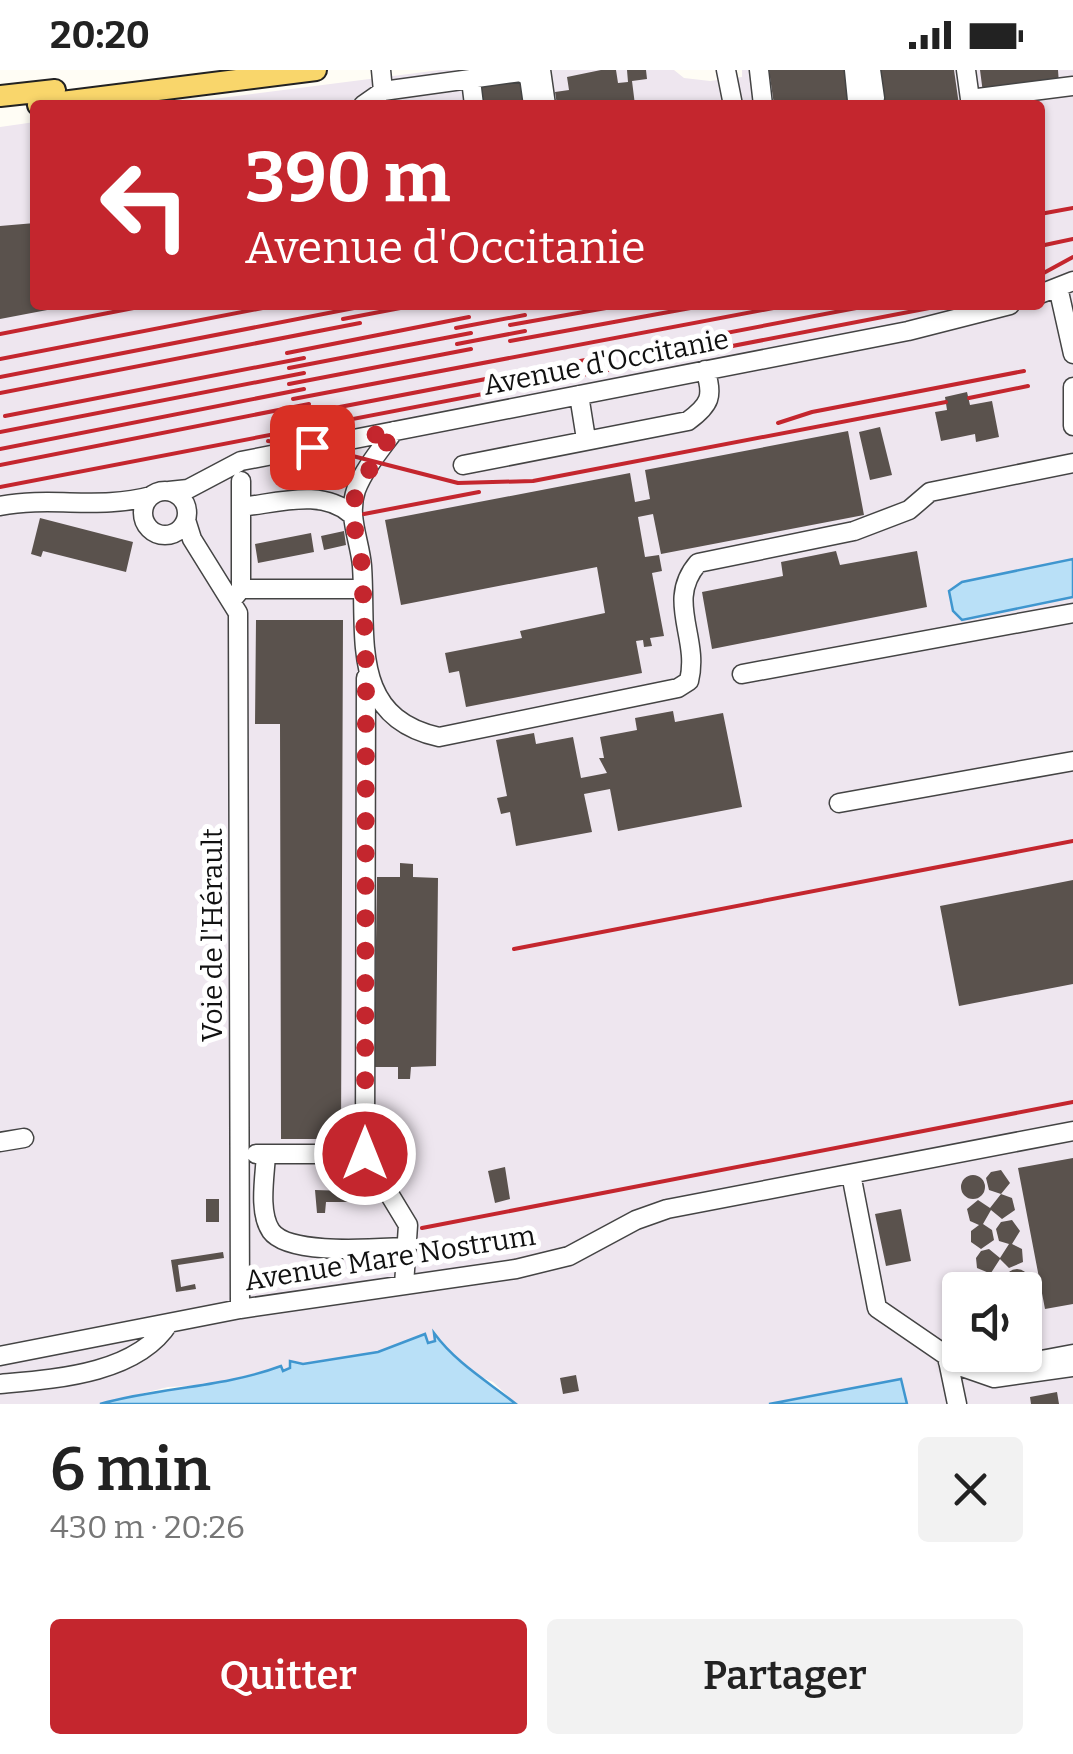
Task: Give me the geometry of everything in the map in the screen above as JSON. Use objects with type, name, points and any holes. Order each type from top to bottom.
[{"type":"main road","points":[[0,96],[226,70]]},
{"type":"main road","points":[[76,100],[316,70]]},
{"type":"main road","points":[[0,109],[30,106]]},
{"type":"street","points":[[381,70],[384,90]]},
{"type":"street","points":[[540,70],[545,100]]},
{"type":"street","points":[[726,70],[733,100]]},
{"type":"street","points":[[759,70],[762,100]]},
{"type":"street","points":[[854,70],[857,100],[875,98],[871,70]]},
{"type":"street","points":[[966,70],[970,99],[1067,81]]},
{"type":"street","points":[[370,100],[384,90],[410,96],[445,82],[503,79],[521,72],[529,77],[532,100]]},
{"type":"street","points":[[471,80],[473,100]]},
{"type":"street","points":[[1057,288],[1073,354]]},
{"type":"street","name":"Avenue d'Occitanie","points":[[0,506],[29,500],[125,504],[188,488],[241,461],[991,310]]},
{"type":"street","points":[[462,464],[688,421],[706,408],[712,392],[706,370]]},
{"type":"street","points":[[1073,387],[1073,426]]},
{"type":"street","points":[[579,395],[586,440]]},
{"type":"street","points":[[394,431],[356,491],[352,515],[362,589],[366,670],[365,1154],[408,1225],[404,1285]]},
{"type":"street","points":[[366,670],[379,701],[397,720],[416,732],[438,737],[678,688],[689,681],[694,662],[682,597],[684,579],[698,563],[854,531],[909,510],[930,492],[1073,463]]},
{"type":"street","points":[[186,518],[186,505],[160,493],[144,504],[154,530],[180,528],[216,476]]},
{"type":"street","points":[[240,481],[236,595],[362,589]]},
{"type":"street","points":[[241,507],[317,498],[339,502],[352,515]]},
{"type":"street","name":"Avenue d'Occitanie","points":[[88,503],[154,530],[212,568]]},
{"type":"street","name":"Voie de l'Hérault","points":[[186,518],[192,540],[236,595],[238,614],[240,1309]]},
{"type":"street","points":[[742,674],[1073,614]]},
{"type":"street","points":[[839,803],[1073,761]]},
{"type":"street","name":"Avenue Mare Nostrum","points":[[0,1356],[240,1309],[531,1266],[569,1256],[636,1220],[667,1209],[1073,1130]]},
{"type":"street","points":[[0,1142],[24,1138]]},
{"type":"street","points":[[266,1154],[264,1211],[270,1230],[282,1241],[303,1246],[407,1246]]},
{"type":"street","points":[[241,1155],[365,1154]]},
{"type":"street","points":[[851,1174],[877,1308],[942,1351]]},
{"type":"street","points":[[0,1384],[64,1378],[111,1364],[158,1341],[169,1323]]},
{"type":"street","points":[[1042,1364],[1073,1354]]},
{"type":"street","points":[[1042,1368],[1073,1366]]},
{"type":"street","points":[[950,1372],[956,1404]]},
{"type":"shaded area","points":[[440,70],[674,70],[684,78],[710,81],[742,77],[742,70],[1073,70],[1073,1404],[907,1404],[901,1379],[769,1404],[516,1404],[493,1382],[472,1373],[451,1356],[437,1336],[436,1341],[427,1343],[424,1335],[378,1352],[303,1364],[290,1362],[291,1368],[282,1371],[280,1367],[209,1385],[168,1387],[100,1404],[0,1404],[0,127],[30,123],[30,310],[1045,310],[1045,100],[206,100]]},
{"type":"water","points":[[1073,559],[1073,597],[962,620],[953,611],[949,591],[962,582]]},
{"type":"water","points":[[434,1333],[462,1363],[516,1404],[100,1404],[236,1379],[281,1366],[283,1371],[290,1368],[290,1361],[303,1364],[378,1352],[425,1334],[428,1343],[435,1341]]},
{"type":"water","points":[[901,1379],[907,1404],[769,1404]]},
{"type":"building","points":[[616,70],[618,83],[628,82],[627,70],[646,70],[647,79],[632,81],[634,100],[556,100],[555,92],[569,90],[567,77]]},
{"type":"building","points":[[769,70],[848,70],[851,100],[773,100]]},
{"type":"building","points":[[876,70],[954,70],[958,100],[881,100]]},
{"type":"building","points":[[980,70],[1058,70],[1059,84],[983,93]]},
{"type":"building","points":[[525,81],[527,100],[479,100],[478,86]]},
{"type":"building","points":[[30,223],[30,310],[47,310],[0,319],[0,226]]},
{"type":"building","points":[[967,392],[970,405],[992,401],[999,437],[976,442],[975,434],[941,441],[935,412],[947,410],[945,397]]},
{"type":"building","points":[[880,427],[892,475],[870,480],[859,432]]},
{"type":"building","points":[[848,431],[864,515],[661,554],[653,514],[638,517],[645,557],[659,555],[662,571],[652,573],[664,636],[650,638],[652,646],[644,647],[643,640],[636,641],[642,673],[466,707],[459,671],[449,673],[445,653],[522,638],[520,631],[605,613],[597,567],[401,605],[385,520],[630,473],[635,502],[650,499],[645,470]]},
{"type":"building","points":[[40,518],[133,542],[126,572],[43,551],[41,557],[31,554]]},
{"type":"building","points":[[344,531],[346,545],[324,550],[321,536]]},
{"type":"building","points":[[311,533],[314,552],[258,563],[255,544]]},
{"type":"building","points":[[836,551],[840,565],[917,551],[927,607],[712,649],[702,592],[783,576],[781,562]]},
{"type":"building","points":[[256,620],[343,620],[341,1139],[281,1139],[280,724],[255,724]]},
{"type":"building","points":[[673,711],[675,722],[723,713],[742,807],[618,831],[610,789],[584,794],[592,832],[516,846],[510,812],[501,814],[497,798],[507,796],[496,740],[534,733],[536,744],[573,737],[581,778],[607,773],[599,758],[604,758],[600,737],[637,730],[635,718]]},
{"type":"building","points":[[400,863],[413,864],[413,877],[438,878],[436,1066],[411,1067],[410,1079],[398,1079],[398,1067],[374,1067],[377,877],[400,877]]},
{"type":"building","points":[[1073,880],[1073,984],[959,1006],[940,906]]},
{"type":"building","points":[[1073,1158],[1073,1304],[1045,1309],[1042,1272],[1038,1272],[1018,1168]]},
{"type":"building","points":[[505,1167],[510,1199],[495,1203],[488,1171]]},
{"type":"building","points":[[1001,1170],[1010,1183],[1001,1194],[989,1190],[986,1178]]},
{"type":"building","points":[[973,1175],[982,1178],[982,1196],[973,1199],[964,1196],[961,1187],[964,1178]]},
{"type":"building","points":[[315,1190],[348,1191],[348,1202],[326,1202],[325,1213],[317,1213]]},
{"type":"building","points":[[1001,1194],[1012,1198],[1015,1210],[1002,1219],[991,1210],[983,1224],[992,1230],[994,1240],[981,1249],[971,1242],[971,1231],[979,1225],[970,1221],[967,1209],[978,1200],[990,1208]]},
{"type":"building","points":[[206,1199],[219,1199],[219,1222],[206,1222]]},
{"type":"building","points":[[901,1209],[911,1261],[886,1266],[875,1214]]},
{"type":"building","points":[[1012,1220],[1020,1231],[1012,1244],[1022,1249],[1023,1262],[1009,1268],[1000,1259],[992,1272],[987,1272],[977,1268],[976,1258],[989,1249],[1000,1258],[1009,1244],[999,1241],[996,1229],[1001,1222]]},
{"type":"building","points":[[223,1252],[224,1258],[178,1265],[181,1287],[195,1284],[196,1289],[176,1292],[171,1260]]},
{"type":"building","points":[[576,1375],[579,1391],[563,1394],[560,1378]]},
{"type":"building","points":[[1057,1392],[1059,1404],[1031,1404],[1030,1397]]},
{"type":"railway","points":[[1045,213],[1073,208]]},
{"type":"railway","points":[[1045,245],[1073,239]]},
{"type":"railway","points":[[1045,272],[1073,257]]},
{"type":"railway","points":[[0,334],[123,310]]},
{"type":"railway","points":[[0,359],[252,310]]},
{"type":"railway","points":[[0,377],[344,310]]},
{"type":"railway","points":[[343,319],[390,310]]},
{"type":"railway","points":[[510,325],[595,310]]},
{"type":"railway","points":[[510,341],[680,310]]},
{"type":"railway","points":[[293,399],[763,310]]},
{"type":"railway","points":[[298,415],[846,310]]},
{"type":"railway","points":[[0,487],[919,310]]},
{"type":"railway","points":[[456,328],[525,315]]},
{"type":"railway","points":[[287,353],[469,317]]},
{"type":"railway","points":[[0,393],[360,323]]},
{"type":"railway","points":[[457,344],[525,331]]},
{"type":"railway","points":[[289,368],[471,333]]},
{"type":"railway","points":[[289,384],[471,349]]},
{"type":"railway","points":[[5,416],[304,358]]},
{"type":"railway","points":[[778,423],[812,412],[1024,371]]},
{"type":"railway","points":[[0,432],[304,373]]},
{"type":"railway","points":[[969,398],[1028,386]]},
{"type":"railway","points":[[0,449],[304,389]]},
{"type":"railway","points":[[268,441],[337,452],[458,483],[533,481],[946,402]]},
{"type":"railway","points":[[0,465],[309,404]]},
{"type":"railway","points":[[364,514],[479,492]]},
{"type":"railway","points":[[514,949],[1073,841]]},
{"type":"railway","points":[[422,1228],[1073,1102]]},
{"type":"route","points":[[312,447],[394,431],[356,491],[352,515],[362,565],[366,670],[365,1154]]}]
